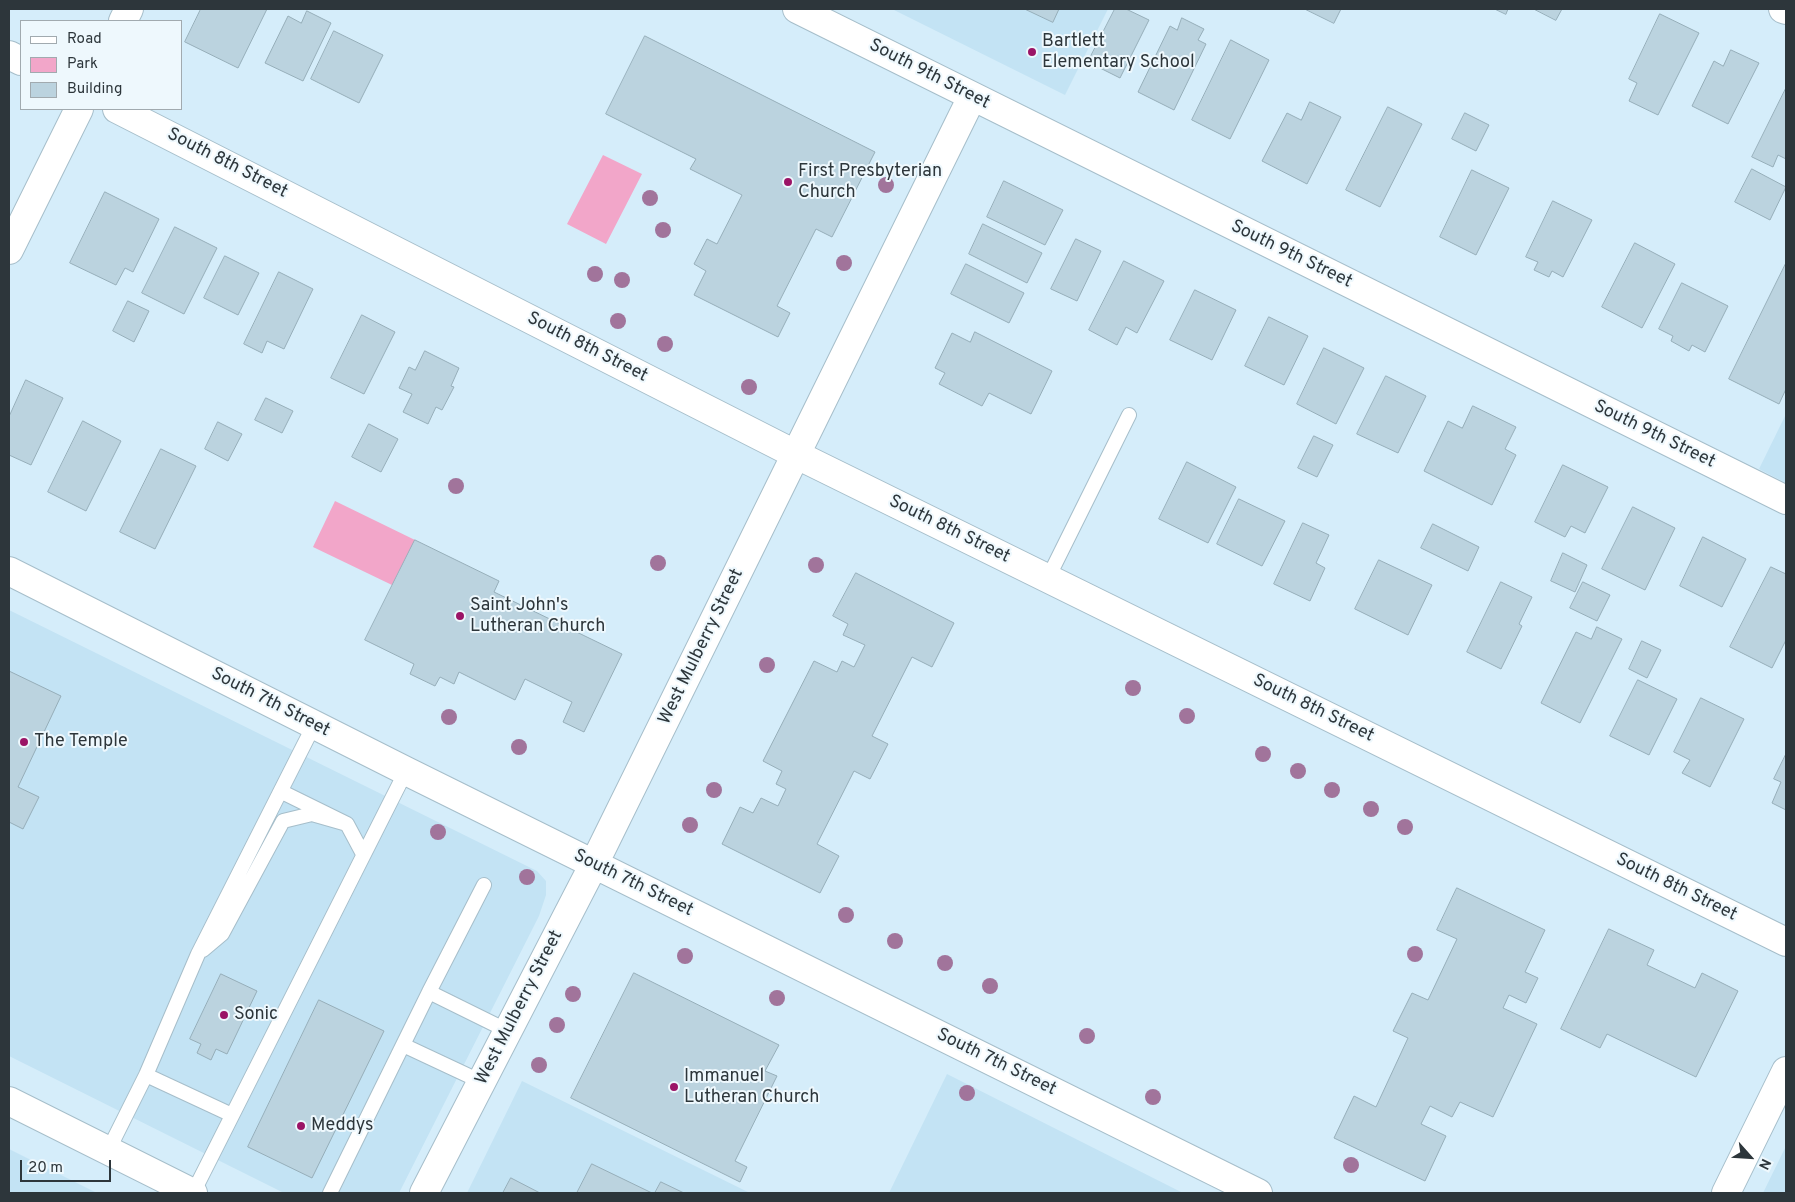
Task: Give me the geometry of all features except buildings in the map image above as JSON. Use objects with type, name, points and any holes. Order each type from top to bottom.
[{"type":"street","name":"South 9th Street","points":[[797,9],[1786,500]]},
{"type":"street","name":"West Mulberry Street","points":[[424,1193],[594,864],[972,97]]},
{"type":"street","points":[[9,250],[78,110]]},
{"type":"street","name":"South 8th Street","points":[[119,110],[797,455],[1786,942]]},
{"type":"street","name":"South 7th Street","points":[[9,571],[406,771],[1258,1193]]},
{"type":"street","points":[[1726,1193],[1786,1070]]},
{"type":"street","points":[[9,1101],[181,1190]]},
{"type":"lane","points":[[1048,578],[1129,415]]},
{"type":"lane","points":[[108,1151],[146,1075],[198,954],[282,792],[314,725]]},
{"type":"lane","points":[[181,1190],[232,1115],[406,771]]},
{"type":"lane","points":[[282,792],[347,824],[364,854]]},
{"type":"lane","points":[[198,954],[222,934],[283,821],[312,814],[347,824]]},
{"type":"lane","points":[[330,1193],[484,885]]},
{"type":"lane","points":[[429,992],[508,1031]]},
{"type":"lane","points":[[403,1045],[482,1082]]},
{"type":"lane","points":[[146,1075],[232,1115]]},
{"type":"shaded area","name":"Bartlett Elementary School","points":[[892,9],[1108,9],[1065,95]]},
{"type":"shaded area","points":[[1786,414],[1786,483],[1759,469]]},
{"type":"shaded area","points":[[9,610],[537,871],[546,881],[546,895],[539,916],[399,1193],[284,1193],[9,1056]]},
{"type":"shaded area","points":[[947,1074],[1183,1193],[889,1193]]},
{"type":"shaded area","points":[[522,1081],[750,1193],[467,1193]]},
{"type":"shaded area","points":[[1786,1146],[1786,1193],[1763,1193]]},
{"type":"shaded area","points":[[9,1149],[97,1193],[9,1193]]},
{"type":"green space","points":[[603,155],[642,174],[606,244],[567,224]]},
{"type":"green space","points":[[335,501],[415,540],[392,585],[313,547]]},
{"type":"place","name":"Bartlett Elementary School","points":[[1032,52]]},
{"type":"place","name":"First Presbyterian Church","points":[[788,182]]},
{"type":"place","name":"Saint John's Lutheran Church","points":[[460,616]]},
{"type":"place","name":"The Temple","points":[[24,742]]},
{"type":"place","name":"Sonic","points":[[224,1015]]},
{"type":"place","name":"Immanuel Lutheran Church","points":[[674,1087]]},
{"type":"place","name":"Meddys","points":[[301,1126]]}]
